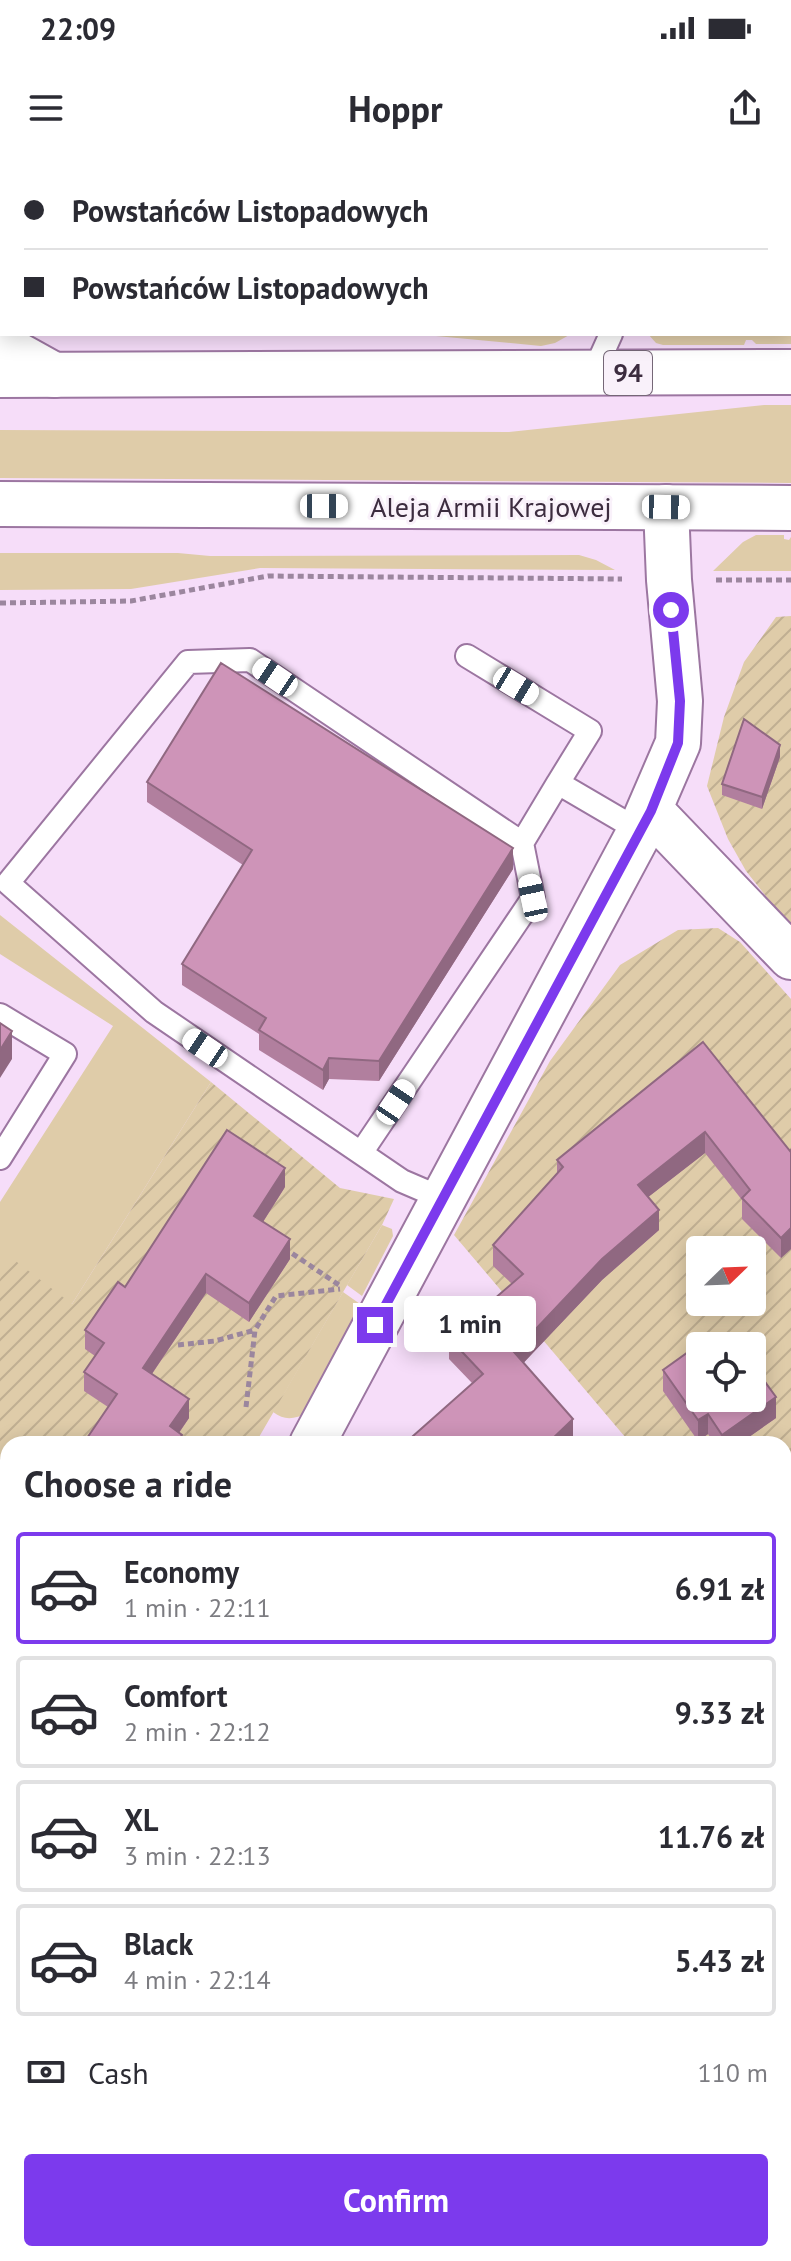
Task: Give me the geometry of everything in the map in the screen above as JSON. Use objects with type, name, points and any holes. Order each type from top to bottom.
[{"type":"main road","points":[[0,345],[54,375]]},
{"type":"main road","name":"94","points":[[0,375],[791,372]]},
{"type":"main road","name":"Aleja Armii Krajowej","points":[[0,504],[791,508]]},
{"type":"main road","points":[[316,1436],[645,821],[678,743],[680,701],[666,507]]},
{"type":"main road","points":[[645,821],[791,957]]},
{"type":"lane","points":[[593,374],[610,336]]},
{"type":"lane","points":[[361,1153],[533,898],[522,843],[590,731],[467,656]]},
{"type":"lane","points":[[444,1199],[402,1181],[154,1012],[8,883],[188,662],[250,660],[522,843]]},
{"type":"lane","points":[[558,783],[645,821]]},
{"type":"lane","points":[[0,1015],[65,1054],[0,1158]]},
{"type":"path","points":[[0,603],[131,601],[268,576],[791,580]]},
{"type":"path","points":[[246,1407],[255,1330],[276,1296],[345,1289],[283,1247]]},
{"type":"path","points":[[178,1345],[215,1341],[255,1330]]},
{"type":"shaded area","points":[[436,336],[567,336],[541,346]]},
{"type":"shaded area","points":[[650,336],[791,336],[791,344],[756,344],[752,340],[746,340],[744,345],[656,343]]},
{"type":"shaded area","points":[[764,405],[791,405],[791,483],[0,478],[0,430],[509,432]]},
{"type":"shaded area","points":[[756,535],[784,535],[784,539],[789,540],[791,537],[791,571],[713,571],[743,542]]},
{"type":"shaded area","points":[[0,553],[579,555],[615,570],[260,568],[131,589],[0,590]]},
{"type":"shaded area","points":[[791,616],[791,928],[746,871],[728,839],[707,786],[724,717],[744,662],[776,617]]},
{"type":"shaded area","points":[[0,915],[211,1082],[72,1304],[0,1279],[0,1202],[113,1026],[0,954]]},
{"type":"shaded area","points":[[718,928],[740,942],[791,999],[791,1436],[624,1436],[454,1235],[550,1061],[620,965],[678,930]]},
{"type":"shaded area","points":[[211,1082],[340,1188],[394,1199],[260,1436],[0,1436],[0,1279],[13,1259],[72,1304]]},
{"type":"shaded area","points":[[382,1225],[392,1229],[393,1236],[362,1296],[347,1285]]},
{"type":"shaded area","points":[[343,1292],[363,1306],[308,1413],[290,1418],[277,1415],[273,1412]]},
{"type":"building","points":[[221,663],[513,848],[379,1061],[329,1058],[323,1070],[259,1030],[266,1018],[182,964],[252,850],[147,782]]},
{"type":"building","points":[[744,719],[780,745],[762,797],[722,784]]},
{"type":"building","points":[[0,1023],[12,1031],[0,1050]]},
{"type":"building","points":[[703,1042],[791,1150],[791,1228],[781,1238],[742,1198],[750,1190],[705,1132],[638,1185],[659,1210],[602,1259],[514,1352],[573,1419],[555,1436],[413,1436],[483,1374],[449,1338],[523,1274],[493,1245],[563,1167],[557,1160]]},
{"type":"building","points":[[227,1130],[285,1168],[254,1216],[290,1239],[249,1303],[206,1274],[143,1368],[189,1399],[170,1426],[181,1436],[88,1436],[117,1394],[84,1372],[104,1343],[85,1330],[118,1282],[125,1287]]},
{"type":"building","points":[[686,1354],[686,1403],[663,1370]]},
{"type":"building","points":[[766,1383],[776,1397],[766,1404]]},
{"type":"building","points":[[692,1412],[755,1412],[722,1435],[708,1414],[698,1420]]},
{"type":"route","points":[[375,1325],[651,811],[678,743],[680,701],[671,610]]}]
